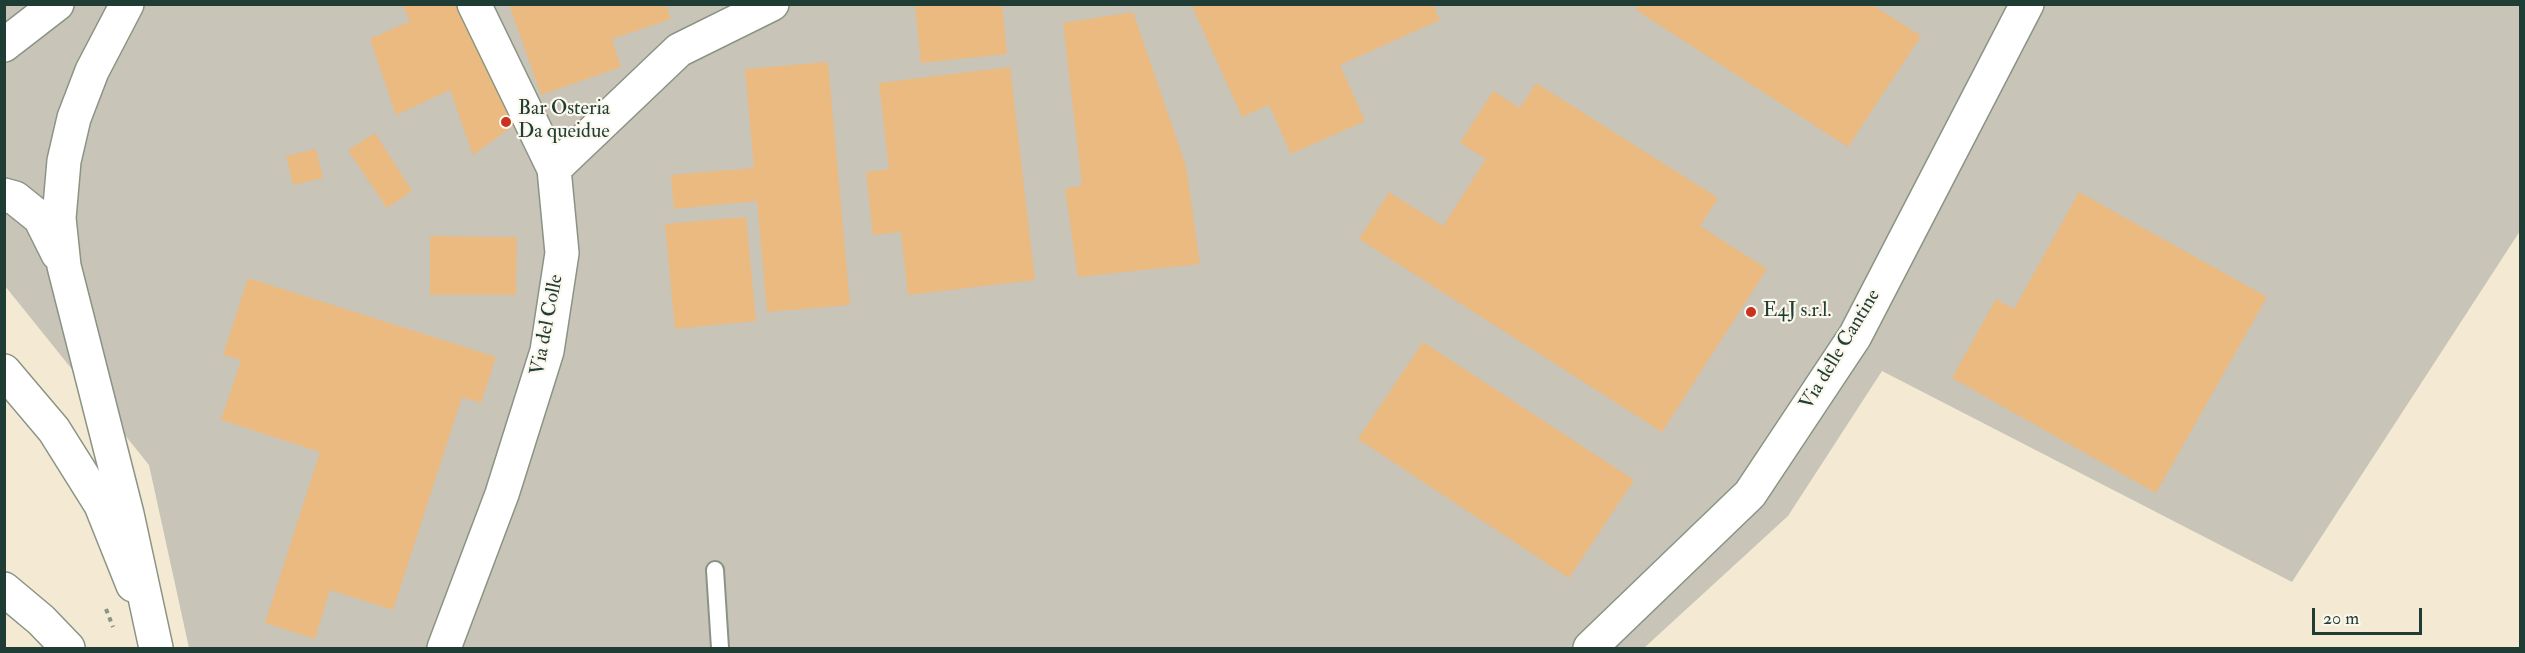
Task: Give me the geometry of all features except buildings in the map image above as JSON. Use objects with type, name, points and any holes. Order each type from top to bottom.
[{"type":"street","points":[[4,45],[57,4]]},
{"type":"street","points":[[127,4],[92,71],[74,118],[64,161],[60,218],[64,266],[127,514],[152,634]]},
{"type":"street","name":"Via del Colle","points":[[444,648],[502,495],[547,351],[562,253],[554,169],[474,4]]},
{"type":"street","points":[[554,169],[678,50],[771,4]]},
{"type":"street","name":"Via delle Cantine","points":[[1590,648],[1750,495],[1855,336],[2027,4]]},
{"type":"street","points":[[4,195],[15,198],[40,218],[64,266]]},
{"type":"street","points":[[4,371],[54,430],[101,505],[152,634]]},
{"type":"street","points":[[4,589],[41,620],[69,648]]},
{"type":"lane","points":[[715,570],[720,648]]},
{"type":"path","points":[[105,604],[114,632]]},
{"type":"shaded area","points":[[4,5],[2520,5],[2520,231],[2292,582],[1882,371],[1788,516],[1644,648],[189,648],[149,465],[5,286]]},
{"type":"place","name":"Bar Osteria Da queidue","points":[[506,122]]},
{"type":"place","name":"E4J s.r.l.","points":[[1751,312]]}]
